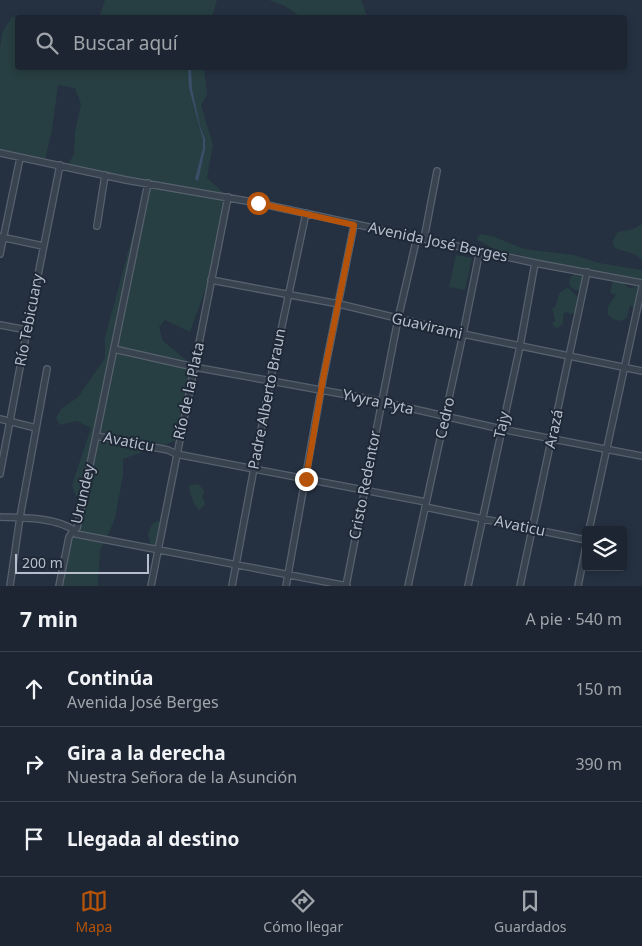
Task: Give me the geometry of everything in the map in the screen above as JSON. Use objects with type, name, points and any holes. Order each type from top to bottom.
[{"type":"street","name":"Avenida José Berges","points":[[0,154],[228,197],[535,263],[642,283]]},
{"type":"street","points":[[0,254],[2,237],[20,158]]},
{"type":"street","name":"Río Tebicuary","points":[[0,474],[60,165]]},
{"type":"street","points":[[424,239],[437,170]]},
{"type":"street","points":[[97,226],[105,175]]},
{"type":"street","name":"Urundey","points":[[74,530],[77,528],[148,183]]},
{"type":"street","name":"Río de la Plata","points":[[152,586],[176,454],[228,197]]},
{"type":"street","name":"Padre Alberto Braun","points":[[232,586],[270,382],[306,213]]},
{"type":"street","points":[[286,586],[354,225]]},
{"type":"street","points":[[2,237],[43,246]]},
{"type":"street","name":"Cristo Redentor","points":[[346,586],[398,320],[417,237]]},
{"type":"street","name":"Cedro","points":[[408,586],[480,250]]},
{"type":"street","name":"Tajy","points":[[468,586],[520,346],[535,263]]},
{"type":"street","name":"Arazá","points":[[520,586],[587,272]]},
{"type":"street","name":"Guavirami","points":[[211,280],[339,304],[398,320],[642,370]]},
{"type":"street","points":[[590,526],[642,287]]},
{"type":"street","points":[[0,325],[27,330]]},
{"type":"street","name":"Yvyra Pyta","points":[[114,350],[194,368],[382,402],[642,456]]},
{"type":"street","points":[[10,586],[20,518],[47,369]]},
{"type":"street","points":[[0,419],[36,428]]},
{"type":"street","name":"Avaticu","points":[[96,436],[168,450],[176,454],[253,470],[364,491],[482,519],[582,539]]},
{"type":"street","name":"Urundey","points":[[0,517],[65,524],[74,530],[76,534],[346,586]]},
{"type":"street","points":[[59,586],[69,537],[74,530]]},
{"type":"street","points":[[578,586],[582,566]]},
{"type":"green space","points":[[105,0],[217,0],[213,15],[100,15]]},
{"type":"green space","points":[[269,0],[361,0],[366,13],[366,15],[298,15],[285,6]]},
{"type":"green space","points":[[12,17],[15,18],[15,70],[204,70],[207,95],[201,105],[213,145],[207,178],[228,197],[215,262],[190,332],[165,320],[159,327],[163,341],[191,364],[175,441],[123,459],[123,475],[115,518],[100,550],[98,586],[63,586],[64,573],[83,494],[76,496],[72,485],[91,428],[77,421],[60,425],[56,418],[61,409],[78,397],[105,358],[105,338],[148,183],[68,165],[74,154],[75,132],[81,104],[75,88],[58,85],[52,130],[45,159],[0,151],[0,49],[2,33]]},
{"type":"green space","points":[[642,224],[642,260],[636,255],[615,248],[612,242],[618,232],[633,229]]},
{"type":"green space","points":[[481,234],[492,236],[524,249],[574,255],[599,263],[642,270],[642,283],[582,269],[541,263],[520,255],[501,252],[477,240]]},
{"type":"green space","points":[[456,255],[472,258],[465,290],[449,287]]},
{"type":"green space","points":[[577,274],[585,282],[577,290],[569,282]]},
{"type":"green space","points":[[613,281],[621,281],[629,288],[642,286],[642,305],[640,298],[637,297],[637,306],[633,307],[630,305],[627,318],[620,321],[608,315],[608,307],[616,294],[610,292]]},
{"type":"green space","points":[[568,288],[577,296],[577,311],[572,314],[565,312],[563,323],[558,328],[554,327],[552,323],[555,321],[552,310],[556,305],[560,292]]},
{"type":"green space","points":[[198,484],[205,491],[202,496],[205,503],[199,510],[194,504],[189,488],[190,485]]},
{"type":"green space","points":[[158,521],[161,523],[161,528],[158,543],[154,546],[150,543],[148,533],[153,523]]},
{"type":"water","points":[[188,70],[191,70],[192,89],[200,126],[205,139],[205,149],[198,181],[195,179],[203,148],[203,139],[189,88]]},
{"type":"route","points":[[258,203],[354,225],[323,379],[306,479]]}]
